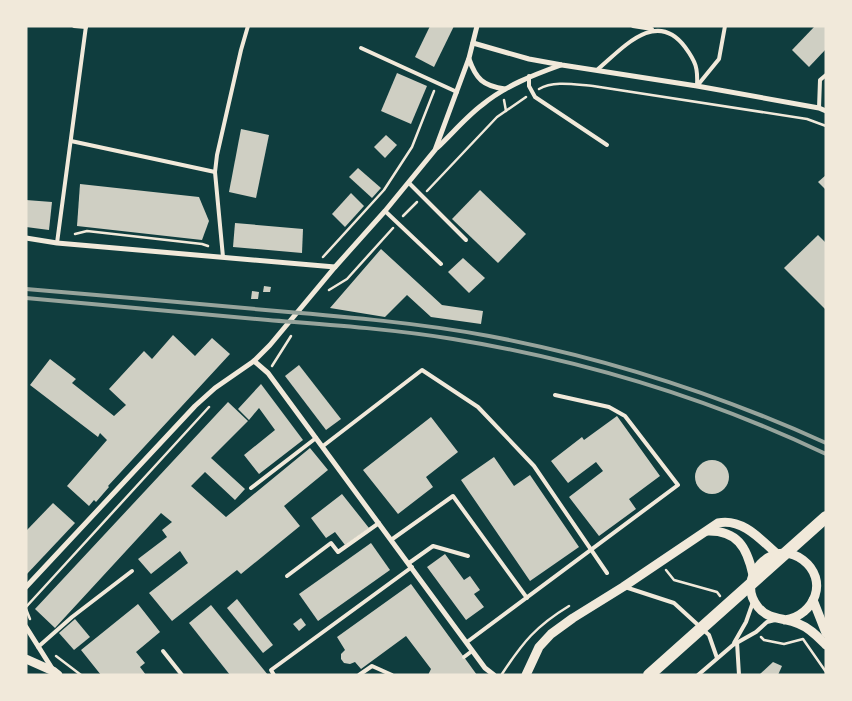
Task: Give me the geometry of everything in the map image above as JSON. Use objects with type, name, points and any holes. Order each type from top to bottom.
[{"type":"main road","points":[[650,675],[826,517]]},
{"type":"street","points":[[435,150],[469,58],[477,26]]},
{"type":"street","points":[[473,43],[562,65],[697,86],[826,111]]},
{"type":"street","points":[[469,58],[480,80],[490,87],[504,89]]},
{"type":"street","points":[[26,587],[195,406],[215,388],[254,361],[270,345],[435,150],[482,105],[504,89],[529,76],[562,65]]},
{"type":"street","points":[[26,238],[223,254],[335,267]]},
{"type":"street","points":[[254,361],[268,373],[485,668],[494,675]]},
{"type":"street","points":[[527,673],[539,647],[551,634],[718,522],[727,521],[735,523],[750,530],[777,554]]},
{"type":"street","points":[[707,531],[729,534],[743,545],[753,574]]},
{"type":"street","points":[[781,619],[802,614],[816,593],[816,582],[811,569],[799,558],[788,554],[777,554],[762,561],[753,574],[750,590],[753,601],[763,612],[781,619],[806,627],[826,645]]},
{"type":"street","points":[[813,600],[826,633]]},
{"type":"street","points":[[26,627],[56,673]]},
{"type":"street","points":[[26,659],[56,673]]},
{"type":"lane","points":[[57,242],[86,27],[74,26]]},
{"type":"lane","points":[[223,254],[215,172],[221,136],[248,26]]},
{"type":"lane","points":[[633,26],[671,33],[681,41],[698,70],[697,86]]},
{"type":"lane","points":[[697,86],[719,59],[725,26]]},
{"type":"lane","points":[[597,70],[636,37],[646,32],[659,31]]},
{"type":"lane","points":[[361,48],[457,92]]},
{"type":"lane","points":[[818,108],[820,80],[826,74]]},
{"type":"lane","points":[[529,76],[529,86],[535,97],[607,145]]},
{"type":"lane","points":[[71,141],[215,172]]},
{"type":"lane","points":[[409,183],[466,240]]},
{"type":"lane","points":[[385,211],[441,264]]},
{"type":"lane","points":[[323,446],[422,370],[478,407],[534,466],[607,573]]},
{"type":"lane","points":[[467,642],[678,485],[625,416],[609,407],[555,395]]},
{"type":"lane","points":[[251,488],[316,438]]},
{"type":"lane","points":[[391,540],[452,496],[527,598]]},
{"type":"lane","points":[[287,576],[332,544],[338,552],[379,523]]},
{"type":"lane","points":[[274,675],[271,670],[433,546],[468,556]]},
{"type":"lane","points":[[38,647],[72,617],[132,571]]},
{"type":"lane","points":[[623,587],[674,603],[709,635],[717,658]]},
{"type":"lane","points":[[738,674],[735,644],[746,622],[753,601]]},
{"type":"lane","points":[[698,675],[735,644],[756,632],[768,622],[781,619]]},
{"type":"lane","points":[[464,657],[472,650]]},
{"type":"lane","points":[[163,651],[182,675]]},
{"type":"lane","points":[[359,675],[372,666],[392,675]]},
{"type":"path","points":[[322,258],[384,190],[412,147],[438,83]]},
{"type":"path","points":[[562,84],[593,86],[706,102],[807,119],[826,126]]},
{"type":"path","points":[[58,234],[77,234],[87,231],[202,244],[223,254]]},
{"type":"path","points":[[26,607],[214,401]]},
{"type":"path","points":[[660,562],[674,580],[716,592],[722,598]]},
{"type":"path","points":[[502,675],[521,646],[547,619],[569,606]]},
{"type":"path","points":[[756,632],[764,640],[784,644],[803,639],[826,672]]},
{"type":"building","points":[[430,26],[454,26],[434,67],[415,57]]},
{"type":"building","points":[[815,26],[826,26],[826,49],[809,67],[792,50]]},
{"type":"building","points":[[397,73],[427,86],[411,124],[381,111]]},
{"type":"building","points":[[241,129],[269,135],[256,198],[229,192]]},
{"type":"building","points":[[386,135],[397,145],[385,158],[374,147]]},
{"type":"building","points":[[358,168],[381,188],[372,198],[349,177]]},
{"type":"building","points":[[826,175],[826,190],[818,182]]},
{"type":"building","points":[[80,184],[199,197],[209,221],[202,240],[77,226]]},
{"type":"building","points":[[480,190],[526,234],[498,263],[452,219]]},
{"type":"building","points":[[351,193],[364,206],[345,227],[332,214]]},
{"type":"building","points":[[26,200],[52,202],[49,230],[26,227]]},
{"type":"building","points":[[235,223],[303,229],[302,253],[233,247]]},
{"type":"building","points":[[818,235],[826,243],[826,310],[784,268]]},
{"type":"building","points":[[381,249],[442,305],[483,311],[481,324],[431,317],[407,295],[385,317],[330,308]]},
{"type":"building","points":[[463,258],[485,278],[469,293],[448,272]]},
{"type":"building","points":[[264,286],[271,287],[270,292],[263,292]]},
{"type":"building","points":[[252,291],[259,292],[258,299],[251,299]]},
{"type":"building","points":[[173,335],[195,356],[212,338],[230,354],[108,486],[96,502],[94,500],[89,506],[67,486],[107,440],[100,433],[98,437],[30,385],[50,359],[76,379],[72,383],[114,416],[126,405],[109,389],[144,351],[152,359]]},
{"type":"building","points":[[299,365],[341,419],[326,430],[285,376]]},
{"type":"building","points":[[261,384],[303,440],[259,474],[244,455],[275,430],[259,408],[249,420],[238,409]]},
{"type":"building","points":[[228,402],[248,421],[211,458],[245,489],[235,500],[205,472],[191,486],[226,517],[310,448],[328,470],[284,506],[300,526],[241,574],[237,570],[172,621],[149,593],[188,563],[180,551],[151,574],[138,559],[167,537],[162,530],[172,522],[161,513],[55,628],[35,609]]},
{"type":"building","points":[[617,416],[660,476],[629,499],[636,509],[599,536],[569,497],[603,471],[596,462],[568,483],[551,461],[582,437],[584,440]]},
{"type":"building","points":[[431,417],[458,452],[426,477],[433,487],[398,514],[363,470]]},
{"type":"building","points":[[494,457],[514,486],[530,475],[579,547],[530,581],[461,480]]},
{"type":"building","points":[[712,460],[724,465],[729,477],[724,489],[712,494],[700,489],[695,477],[700,465]]},
{"type":"building","points":[[342,494],[369,528],[345,545],[335,532],[326,538],[311,518]]},
{"type":"building","points":[[53,503],[75,523],[26,575],[26,531]]},
{"type":"building","points":[[371,543],[390,570],[318,621],[299,594]]},
{"type":"building","points":[[445,554],[464,580],[470,576],[480,590],[474,594],[484,607],[466,620],[427,567]]},
{"type":"building","points":[[411,584],[477,675],[428,675],[431,669],[406,636],[361,669],[355,662],[350,664],[344,663],[341,659],[341,654],[345,650],[337,637]]},
{"type":"building","points":[[237,599],[273,645],[263,653],[227,608]]},
{"type":"building","points":[[138,604],[160,632],[136,652],[145,663],[140,667],[146,675],[101,675],[81,650]]},
{"type":"building","points":[[211,605],[268,675],[230,675],[189,623]]},
{"type":"building","points":[[301,618],[306,625],[299,631],[293,624]]},
{"type":"building","points":[[75,619],[90,637],[74,650],[59,633]]},
{"type":"building","points":[[773,662],[782,666],[778,675],[759,675]]},
{"type":"railway","points":[[26,289],[357,318],[436,327],[489,336],[575,355],[660,379],[744,409],[826,443]]},
{"type":"railway","points":[[26,298],[384,330],[453,339],[501,348],[549,358],[643,383],[736,415],[826,454]]}]
